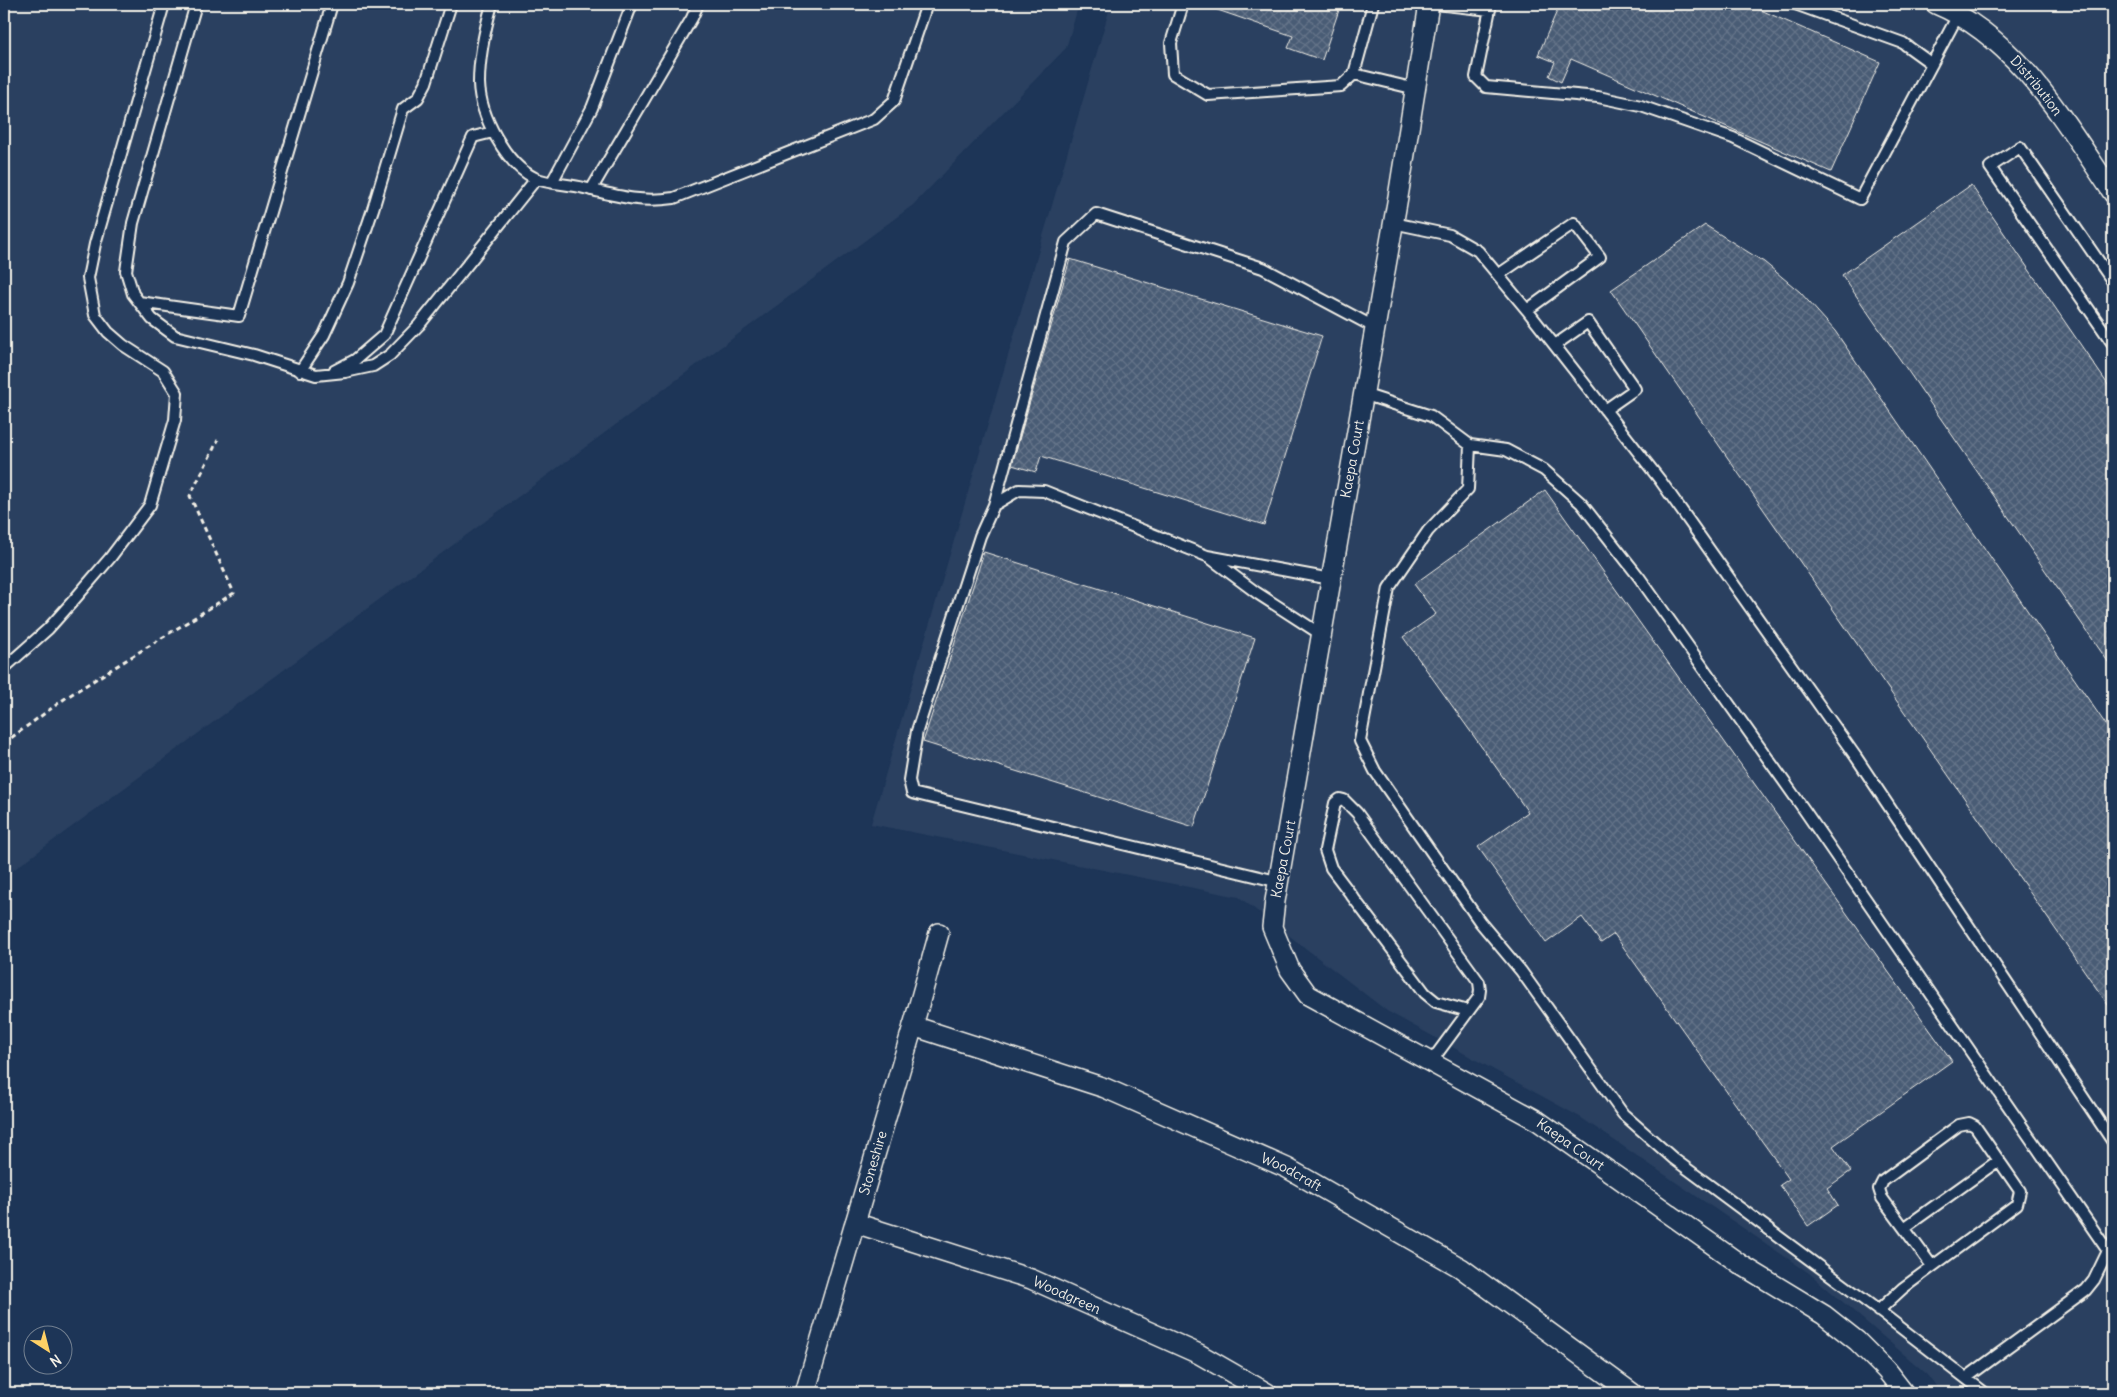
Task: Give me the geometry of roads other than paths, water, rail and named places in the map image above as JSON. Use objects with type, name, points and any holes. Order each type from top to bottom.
[{"type":"street","name":"Kaepa Court","points":[[1429,4],[1272,927],[1290,970],[1308,995],[1538,1122],[1740,1264],[1824,1315],[1857,1341],[1886,1370],[1904,1393]]},
{"type":"street","name":"Distribution","points":[[1936,4],[1958,15],[1986,33],[2046,95],[2113,193]]},
{"type":"street","name":"Stoneshire","points":[[805,1393],[939,932]]},
{"type":"street","name":"Woodcraft","points":[[913,1026],[1105,1088],[1287,1168],[1461,1268],[1632,1393]]},
{"type":"street","name":"Woodgreen","points":[[855,1223],[1031,1279],[1199,1354],[1267,1393]]},
{"type":"lane","points":[[4,668],[48,629],[67,608],[110,558],[150,505],[175,420],[177,393],[171,381],[156,365],[143,359],[108,332],[95,315],[88,278],[95,244],[164,4]]},
{"type":"lane","points":[[196,4],[133,223],[126,271],[133,294],[139,302],[152,319],[175,336],[254,355],[300,371],[316,374],[344,372],[373,366],[390,354],[419,325],[536,179]]},
{"type":"lane","points":[[139,302],[240,316],[332,4]]},
{"type":"lane","points":[[300,371],[324,335],[348,283],[373,209],[403,109],[418,98],[426,83],[451,4]]},
{"type":"lane","points":[[492,4],[482,47],[479,84],[493,132],[516,167],[536,179],[628,198],[652,201],[674,198],[874,119],[894,101],[927,4]]},
{"type":"lane","points":[[552,182],[592,108],[632,4]]},
{"type":"lane","points":[[591,190],[640,109],[698,4]]},
{"type":"lane","points":[[1183,4],[1170,43],[1173,74],[1208,95],[1342,86],[1354,74],[1373,4]]},
{"type":"lane","points":[[1436,4],[1491,7],[1476,77],[1486,88],[1598,97],[1641,106],[1733,138],[1860,199],[1958,15]]},
{"type":"lane","points":[[1795,4],[1903,43],[1932,64]]},
{"type":"lane","points":[[1354,74],[1416,89]]},
{"type":"lane","points":[[328,374],[355,360],[384,335],[473,137],[493,132]]},
{"type":"lane","points":[[2113,282],[2020,147],[1990,167],[2113,344]]},
{"type":"lane","points":[[1280,882],[912,793],[909,780],[917,731],[980,536],[994,505],[1066,242],[1096,214],[1263,268],[1374,328]]},
{"type":"lane","points":[[1393,223],[1450,235],[1478,251],[1555,345],[1660,480],[1856,757],[2113,1142]]},
{"type":"lane","points":[[1498,275],[1574,223],[1600,257],[1527,310]]},
{"type":"lane","points":[[1555,345],[1588,322],[1635,388],[1605,410]]},
{"type":"lane","points":[[1363,394],[1431,416],[1470,445],[1506,450],[1544,470],[1586,509],[1639,577],[1805,811],[2108,1251],[2094,1280],[2086,1290],[1966,1378]]},
{"type":"lane","points":[[1470,445],[1468,489],[1428,531],[1389,588],[1360,741],[1375,771],[1480,922],[1521,971],[1623,1114],[1674,1159],[1985,1393]]},
{"type":"lane","points":[[994,505],[1019,490],[1044,491],[1208,556],[1331,580]]},
{"type":"lane","points":[[1208,556],[1257,593],[1322,635]]},
{"type":"lane","points":[[1431,1062],[1479,997],[1479,982],[1473,971],[1357,813],[1344,800],[1340,799],[1335,803],[1325,850],[1331,868],[1425,993],[1436,1002],[1468,1011]]},
{"type":"lane","points":[[1878,1311],[1903,1288],[2017,1204],[2020,1191],[1975,1126],[1969,1123],[1959,1125],[1883,1181],[1879,1189],[1882,1198],[1932,1266]]},
{"type":"lane","points":[[1904,1228],[1999,1160]]}]
